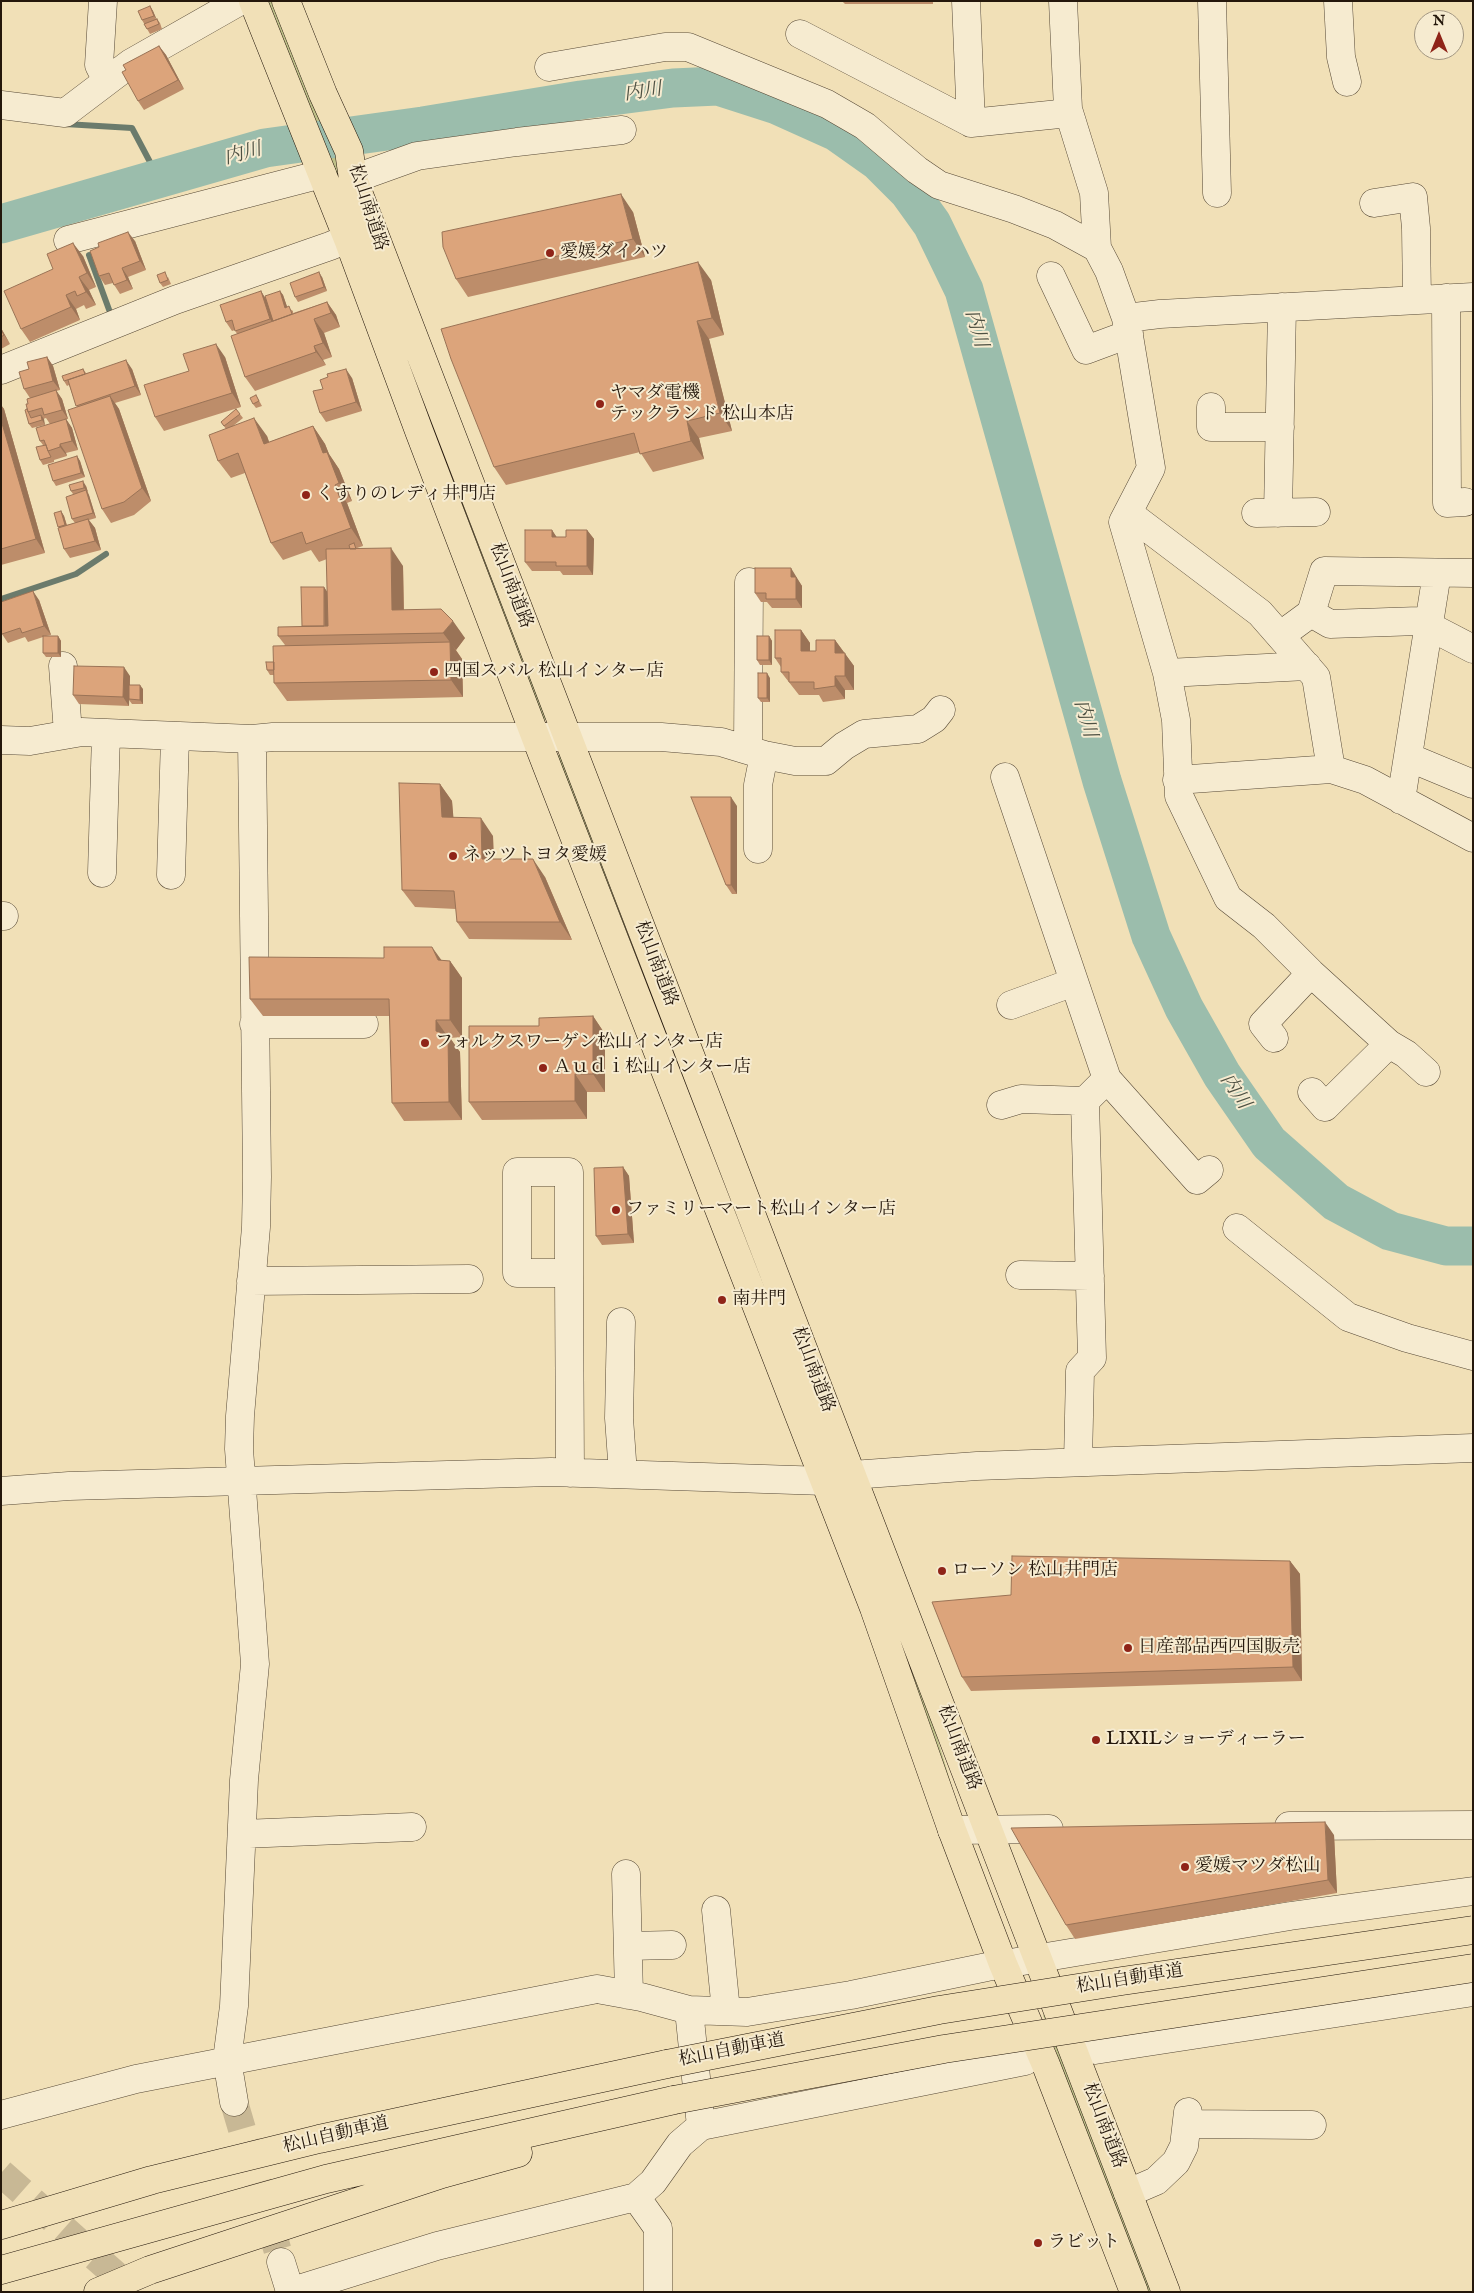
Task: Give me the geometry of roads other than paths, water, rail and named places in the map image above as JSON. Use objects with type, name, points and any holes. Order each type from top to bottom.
[{"type":"highway","name":"松山南道路","points":[[253,1],[319,165],[360,234],[568,737],[989,1829],[1036,1959],[1166,2292]]},
{"type":"highway","name":"松山南道路","points":[[286,1],[323,94],[349,151],[360,234],[419,431],[536,738],[874,1608],[952,1830],[1003,1964],[1046,2065],[1134,2292]]},
{"type":"highway","name":"松山自動車道","points":[[1,2225],[152,2180],[319,2139],[666,2064],[949,2009],[1473,1930]]},
{"type":"highway","points":[[1,2270],[326,2179],[675,2104],[753,2085],[954,2048],[1473,1968]]},
{"type":"highway","points":[[98,2292],[150,2270],[433,2177],[675,2104]]},
{"type":"street","points":[[103,1],[99,65],[107,82]]},
{"type":"street","points":[[1,105],[65,113],[131,63],[240,1]]},
{"type":"street","points":[[966,1],[971,123]]},
{"type":"street","points":[[1063,1],[1070,113],[1094,193],[1097,248],[1109,271],[1128,326],[1151,468],[1123,522],[1167,673],[1176,720],[1179,796],[1228,898],[1264,926],[1311,973],[1389,1044],[1406,1054],[1426,1072]]},
{"type":"street","points":[[1212,1],[1217,193]]},
{"type":"street","points":[[1338,1],[1341,57],[1347,82]]},
{"type":"street","points":[[800,34],[971,123],[1070,113]]},
{"type":"street","points":[[549,67],[665,47],[688,47],[827,104],[865,126],[917,170],[939,185],[1014,208],[1055,225],[1097,248]]},
{"type":"street","points":[[353,179],[417,156],[622,130]]},
{"type":"street","points":[[68,240],[319,165]]},
{"type":"street","points":[[1374,203],[1413,197],[1416,228],[1416,300]]},
{"type":"street","points":[[1,370],[175,300],[360,234]]},
{"type":"street","points":[[1051,276],[1086,350],[1128,326],[1160,314],[1473,297]]},
{"type":"street","points":[[1446,298],[1437,403],[1447,502],[1465,502]]},
{"type":"street","points":[[1282,307],[1280,426],[1267,513],[1316,512]]},
{"type":"street","points":[[1211,407],[1211,426],[1280,426]]},
{"type":"street","points":[[1128,513],[1260,613],[1316,677],[1331,769]]},
{"type":"street","points":[[1281,636],[1311,613],[1324,571],[1473,573]]},
{"type":"street","points":[[1401,800],[1437,573]]},
{"type":"street","points":[[749,582],[758,785],[758,850]]},
{"type":"street","points":[[1311,613],[1330,624],[1419,621],[1473,649]]},
{"type":"street","points":[[62,666],[68,733]]},
{"type":"street","points":[[1167,673],[1307,666]]},
{"type":"street","points":[[1,740],[30,741],[68,733],[252,739],[273,737],[670,738],[721,742],[756,753],[795,761],[826,762],[844,746],[864,734],[918,728],[934,719],[941,710]]},
{"type":"street","points":[[102,873],[106,734]]},
{"type":"street","points":[[171,875],[175,737]]},
{"type":"street","points":[[234,2102],[227,2060],[234,2006],[244,1780],[255,1664],[241,1480],[240,1416],[252,1281],[258,1177],[254,1024],[252,739]]},
{"type":"street","points":[[1408,757],[1473,784]]},
{"type":"street","points":[[1177,780],[1331,769],[1364,780],[1473,838]]},
{"type":"street","points":[[1005,777],[1107,1079],[1197,1180],[1209,1170]]},
{"type":"street","points":[[1274,1038],[1263,1024],[1311,973]]},
{"type":"street","points":[[1011,1005],[1074,982]]},
{"type":"street","points":[[254,1024],[364,1024]]},
{"type":"street","points":[[1312,1092],[1325,1106],[1389,1044]]},
{"type":"street","points":[[1078,1462],[1080,1371],[1092,1358],[1085,1102],[1107,1079]]},
{"type":"street","points":[[1001,1106],[1021,1099],[1085,1102]]},
{"type":"street","points":[[1237,1228],[1348,1316],[1408,1338],[1473,1356]]},
{"type":"street","points":[[569,1274],[570,1473]]},
{"type":"street","points":[[1020,1274],[1090,1276]]},
{"type":"street","points":[[252,1281],[469,1279]]},
{"type":"street","points":[[621,1322],[619,1418],[623,1474]]},
{"type":"street","points":[[1,1491],[70,1486],[241,1480],[570,1473],[825,1481],[852,1475],[977,1466],[1473,1448]]},
{"type":"street","points":[[1265,1827],[1473,1825]]},
{"type":"street","points":[[243,1834],[412,1827]]},
{"type":"street","points":[[952,1830],[1077,1828]]},
{"type":"street","points":[[626,1874],[629,1995]]},
{"type":"street","points":[[1,2116],[136,2079],[597,1989],[689,2010],[747,2012],[851,1996],[1003,1964],[1290,1916],[1473,1891]]},
{"type":"street","points":[[716,1910],[726,2011]]},
{"type":"street","points":[[628,1946],[672,1945]]},
{"type":"street","points":[[1095,2050],[1473,1992]]},
{"type":"street","points":[[689,2010],[701,2126]]},
{"type":"street","points":[[281,2262],[289,2292],[437,2246],[636,2197],[653,2182],[680,2144],[701,2126],[1025,2061]]},
{"type":"street","points":[[1128,2193],[1156,2181],[1176,2162],[1184,2146],[1188,2118],[1312,2125]]},
{"type":"street","points":[[636,2197],[658,2228],[658,2292]]},
{"type":"waterway","name":"内川","points":[[1,224],[265,148],[423,126],[581,100],[673,88],[718,86],[777,105],[837,132],[878,161],[909,192],[932,224],[964,290],[1102,781],[1151,936],[1184,1008],[1222,1075],[1269,1143],[1336,1202],[1390,1231],[1446,1246],[1473,1246]]},
{"type":"waterway","points":[[65,124],[132,128],[159,179]]},
{"type":"waterway","points":[[89,255],[111,315],[106,317]]},
{"type":"waterway","points":[[1,599],[76,574],[106,554]]},
{"type":"tunnel","points":[[234,2102],[281,2262]]},
{"type":"tunnel","points":[[1,2173],[135,2292]]},
{"type":"place","name":"愛媛ダイハツ","points":[[550,253]]},
{"type":"place","name":"ヤマダ電機 テックランド 松山本店","points":[[600,404]]},
{"type":"place","name":"くすりのレディ井門店","points":[[306,495]]},
{"type":"place","name":"四国スバル 松山インター店","points":[[434,672]]},
{"type":"place","name":"ネッツトヨタ愛媛","points":[[453,856]]},
{"type":"place","name":"フォルクスワーゲン松山インター店","points":[[425,1043]]},
{"type":"place","name":"Ａｕｄｉ松山インター店","points":[[543,1068]]},
{"type":"place","name":"ファミリーマート松山インター店","points":[[616,1210]]},
{"type":"place","name":"南井門","points":[[722,1300]]},
{"type":"place","name":"ローソン 松山井門店","points":[[942,1571]]},
{"type":"place","name":"日産部品西四国販売","points":[[1128,1648]]},
{"type":"place","name":"LIXILショーディーラー","points":[[1096,1740]]},
{"type":"place","name":"愛媛マツダ松山","points":[[1185,1867]]},
{"type":"place","name":"ラビット","points":[[1038,2243]]}]
